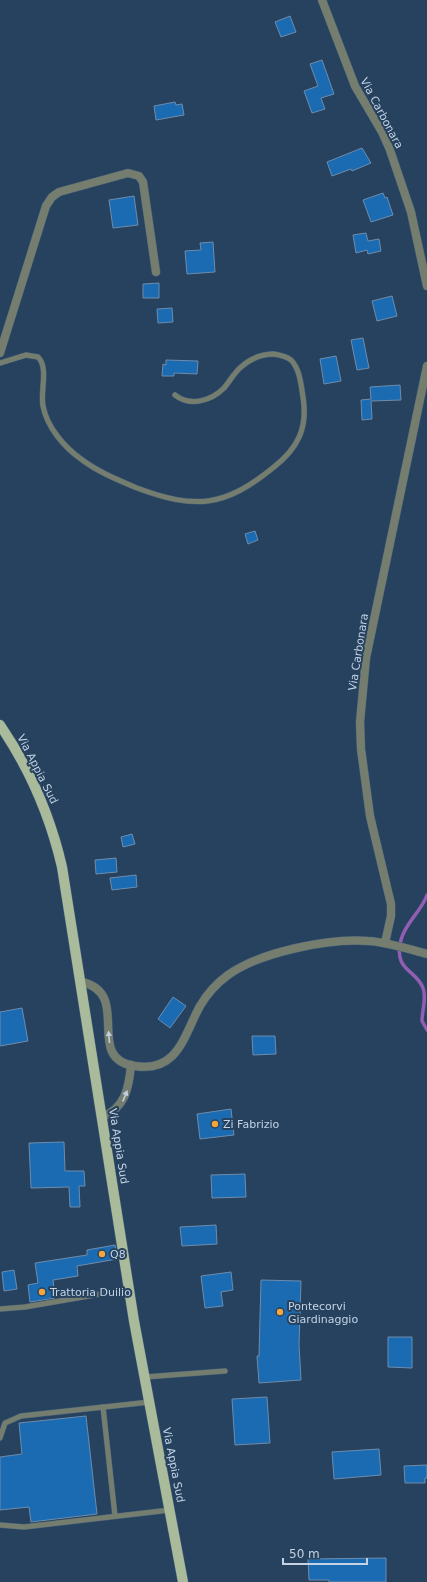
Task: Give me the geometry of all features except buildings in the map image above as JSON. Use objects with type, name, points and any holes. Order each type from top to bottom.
[{"type":"main road","name":"Via Appia Sud","points":[[0,725],[37,790],[51,825],[62,867],[82,982],[129,1289],[183,1582]]},
{"type":"street","name":"Via Carbonara","points":[[322,0],[350,76],[390,150],[411,212],[427,286]]},
{"type":"street","points":[[0,353],[46,206],[52,197],[59,192],[128,173],[139,176],[143,182],[156,272]]},
{"type":"street","name":"Via Carbonara","points":[[387,944],[391,904],[369,808],[360,742],[361,710],[366,658],[427,366]]},
{"type":"street","points":[[82,982],[94,986],[103,994],[107,1006],[110,1046],[118,1057],[131,1065],[153,1066],[174,1055],[180,1048],[199,1008],[208,994],[223,979],[242,967],[273,955],[318,945],[357,940],[387,944],[427,954]]},
{"type":"street","points":[[102,1117],[116,1110],[124,1099],[128,1087],[131,1065]]},
{"type":"lane","points":[[0,363],[26,355],[38,357],[43,367],[42,398],[45,413],[50,425],[65,444],[82,460],[103,473],[131,486],[168,498],[187,502],[202,502],[230,496],[258,479],[283,460],[294,449],[302,432],[304,404],[298,374],[292,361],[280,355],[260,356],[246,363],[222,389],[211,398],[193,402],[182,400],[175,395]]},
{"type":"lane","points":[[0,1309],[25,1307],[129,1289]]},
{"type":"lane","points":[[145,1377],[225,1371]]},
{"type":"lane","points":[[0,1438],[3,1427],[8,1421],[17,1417],[150,1402]]},
{"type":"lane","points":[[103,1407],[115,1516]]},
{"type":"lane","points":[[0,1525],[24,1526],[170,1510]]},
{"type":"waterway","points":[[427,895],[421,907],[406,928],[399,950],[400,958],[403,964],[420,982],[423,988],[424,1000],[422,1021],[427,1030]]},
{"type":"place","name":"Zi Fabrizio","points":[[215,1124]]},
{"type":"place","name":"Q8","points":[[102,1254]]},
{"type":"place","name":"Trattoria Duilio","points":[[42,1292]]},
{"type":"place","name":"Pontecorvi Giardinaggio","points":[[280,1312]]}]
